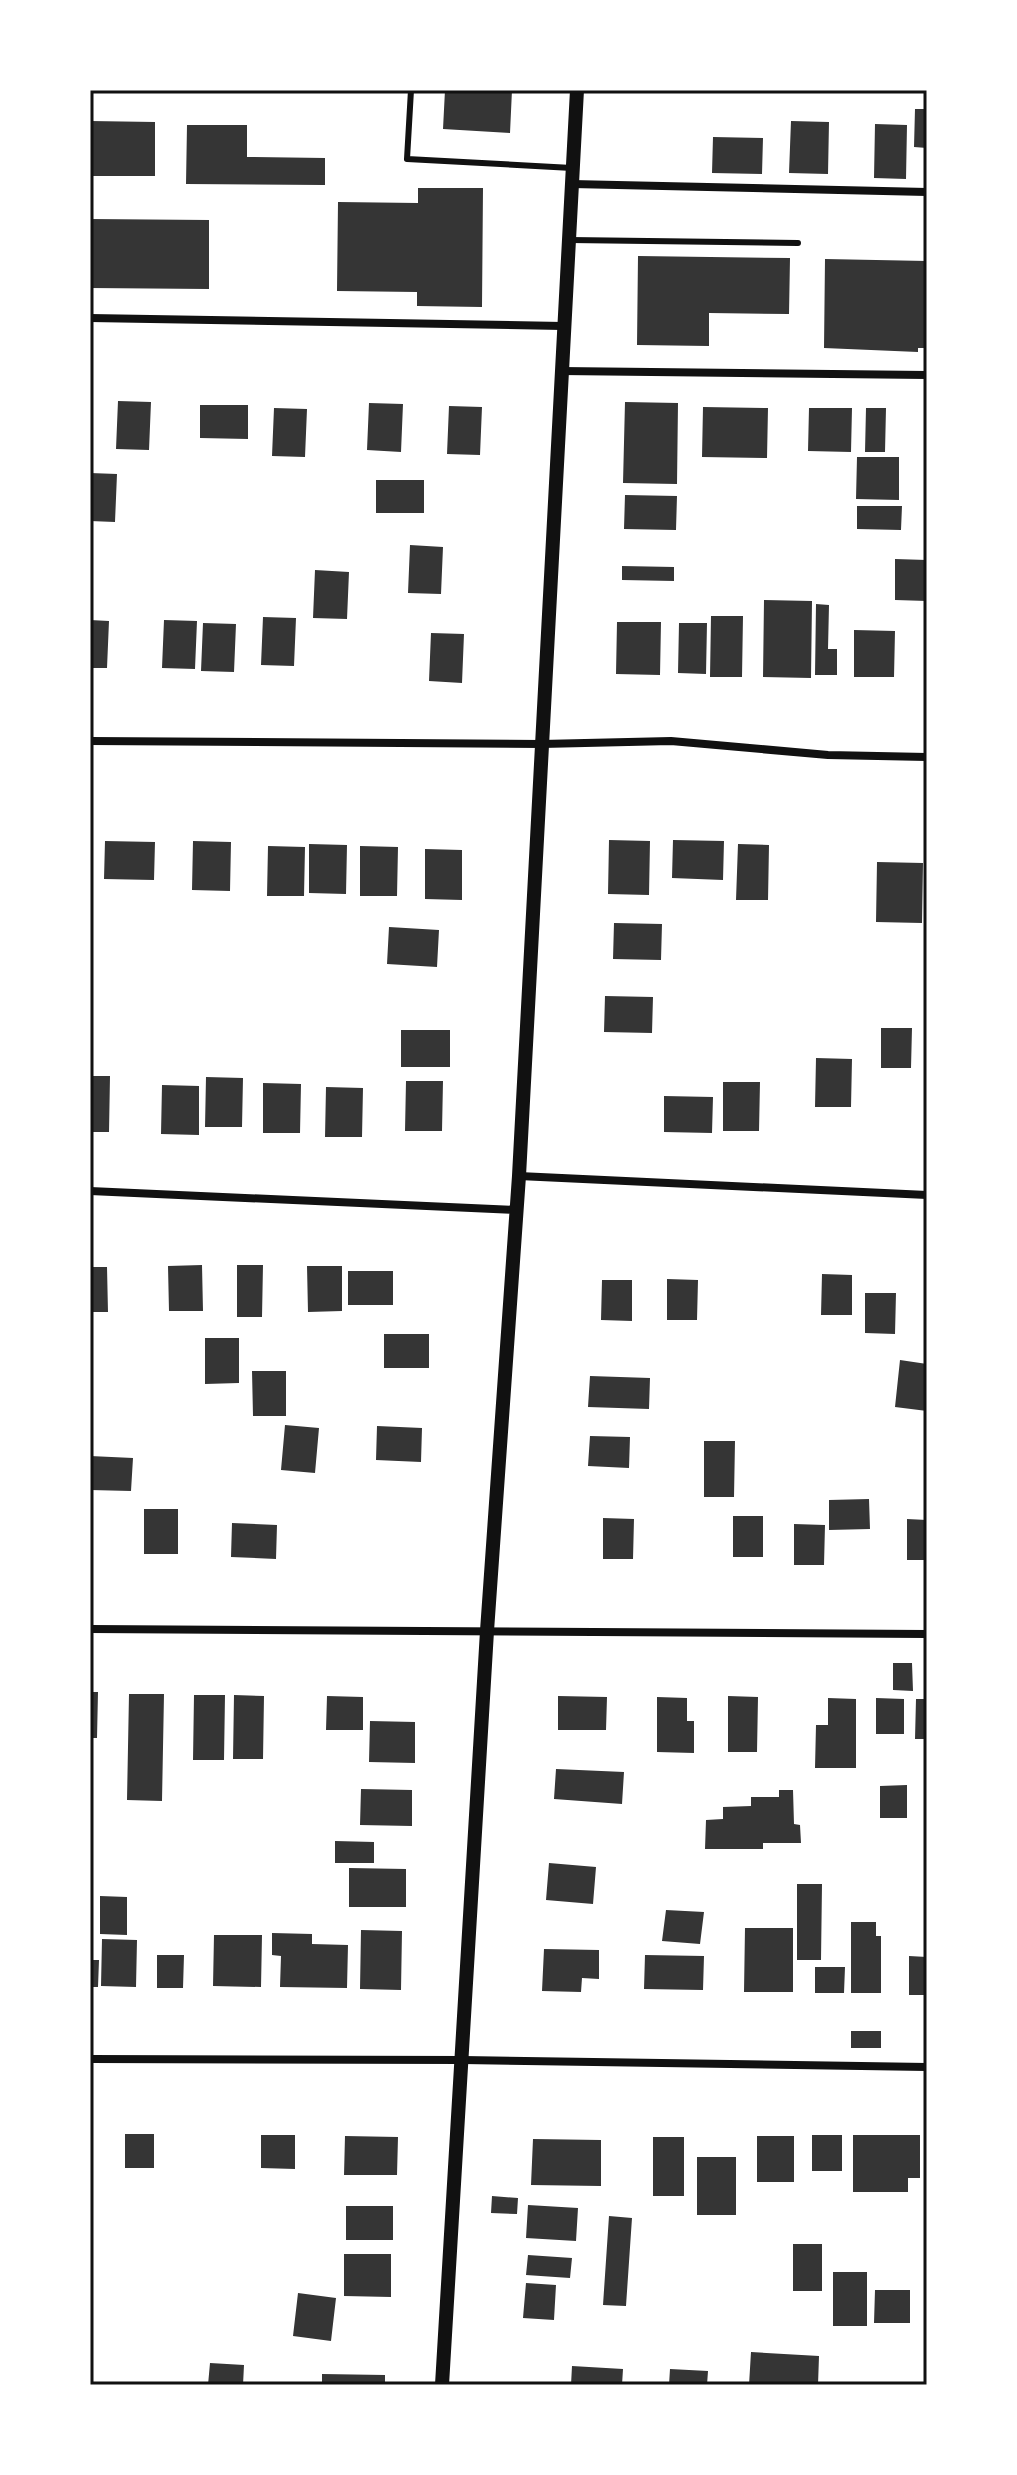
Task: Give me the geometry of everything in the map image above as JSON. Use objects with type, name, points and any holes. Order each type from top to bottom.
[{"type":"street","points":[[442,2385],[487,1631],[519,1176],[577,90]]},
{"type":"street","points":[[571,184],[927,192]]},
{"type":"street","points":[[90,318],[563,326]]},
{"type":"street","points":[[561,371],[927,375]]},
{"type":"street","points":[[90,741],[542,744],[671,741],[828,755],[927,757]]},
{"type":"street","points":[[519,1176],[927,1195]]},
{"type":"street","points":[[90,1191],[517,1210]]},
{"type":"street","points":[[90,1629],[927,1634]]},
{"type":"street","points":[[90,2059],[463,2060],[927,2067]]},
{"type":"lane","points":[[411,90],[407,159],[572,168]]},
{"type":"lane","points":[[568,240],[798,243]]},
{"type":"building","points":[[445,90],[512,90],[510,133],[443,129]]},
{"type":"building","points":[[915,109],[927,109],[927,148],[914,147]]},
{"type":"building","points":[[90,121],[155,122],[155,176],[90,176]]},
{"type":"building","points":[[791,121],[829,122],[828,174],[789,173]]},
{"type":"building","points":[[875,124],[907,125],[906,179],[874,178]]},
{"type":"building","points":[[187,125],[247,125],[247,157],[325,158],[325,185],[186,184]]},
{"type":"building","points":[[713,137],[763,138],[762,174],[712,173]]},
{"type":"building","points":[[418,188],[483,188],[482,307],[417,306],[417,292],[337,291],[338,202],[418,203]]},
{"type":"building","points":[[90,219],[209,220],[209,289],[90,288]]},
{"type":"building","points":[[638,256],[790,258],[789,314],[709,313],[709,346],[637,345]]},
{"type":"building","points":[[825,259],[927,261],[927,348],[918,348],[918,352],[824,348]]},
{"type":"building","points":[[118,401],[151,402],[149,450],[116,449]]},
{"type":"building","points":[[625,402],[678,403],[677,484],[623,483]]},
{"type":"building","points":[[369,403],[403,404],[401,452],[367,450]]},
{"type":"building","points":[[200,405],[248,405],[248,439],[200,438]]},
{"type":"building","points":[[449,406],[482,407],[480,455],[447,454]]},
{"type":"building","points":[[703,407],[768,408],[767,458],[702,457]]},
{"type":"building","points":[[274,408],[307,409],[305,457],[272,456]]},
{"type":"building","points":[[809,408],[852,408],[851,452],[808,451]]},
{"type":"building","points":[[866,408],[886,408],[885,452],[865,452]]},
{"type":"building","points":[[857,457],[899,457],[899,500],[856,499]]},
{"type":"building","points":[[90,473],[117,474],[115,522],[90,521]]},
{"type":"building","points":[[376,480],[424,480],[424,513],[376,513]]},
{"type":"building","points":[[625,495],[677,496],[676,530],[624,529]]},
{"type":"building","points":[[857,506],[902,506],[901,530],[857,529]]},
{"type":"building","points":[[410,545],[443,547],[441,594],[408,593]]},
{"type":"building","points":[[895,559],[927,560],[927,601],[895,600]]},
{"type":"building","points":[[622,566],[674,567],[674,581],[622,580]]},
{"type":"building","points":[[315,570],[349,572],[347,619],[313,618]]},
{"type":"building","points":[[764,600],[812,601],[811,678],[763,677]]},
{"type":"building","points":[[816,604],[829,605],[828,649],[837,649],[837,675],[815,675]]},
{"type":"building","points":[[711,616],[743,616],[742,677],[710,677]]},
{"type":"building","points":[[263,617],[296,618],[294,666],[261,665]]},
{"type":"building","points":[[90,620],[109,621],[107,668],[90,668]]},
{"type":"building","points":[[164,620],[197,621],[195,669],[162,668]]},
{"type":"building","points":[[617,622],[661,622],[660,675],[616,674]]},
{"type":"building","points":[[203,623],[236,624],[234,672],[201,671]]},
{"type":"building","points":[[679,623],[707,623],[706,674],[678,673]]},
{"type":"building","points":[[854,630],[895,631],[894,677],[854,677]]},
{"type":"building","points":[[431,633],[464,634],[462,683],[429,681]]},
{"type":"building","points":[[609,840],[650,841],[649,895],[608,894]]},
{"type":"building","points":[[673,840],[724,841],[723,880],[672,878]]},
{"type":"building","points":[[105,841],[155,842],[154,880],[104,879]]},
{"type":"building","points":[[193,841],[231,842],[230,891],[192,890]]},
{"type":"building","points":[[309,844],[347,845],[346,894],[309,893]]},
{"type":"building","points":[[738,844],[769,845],[768,900],[736,900]]},
{"type":"building","points":[[268,846],[305,847],[304,896],[267,896]]},
{"type":"building","points":[[360,846],[398,847],[397,896],[360,896]]},
{"type":"building","points":[[425,849],[462,850],[462,900],[425,899]]},
{"type":"building","points":[[877,862],[923,863],[922,923],[876,922]]},
{"type":"building","points":[[614,923],[662,924],[661,960],[613,959]]},
{"type":"building","points":[[389,927],[439,930],[437,967],[387,964]]},
{"type":"building","points":[[605,996],[653,997],[652,1033],[604,1032]]},
{"type":"building","points":[[881,1028],[912,1028],[911,1068],[881,1068]]},
{"type":"building","points":[[401,1030],[450,1030],[450,1067],[401,1067]]},
{"type":"building","points":[[816,1058],[852,1059],[851,1107],[815,1107]]},
{"type":"building","points":[[90,1076],[110,1076],[109,1132],[90,1132]]},
{"type":"building","points":[[206,1077],[243,1078],[242,1127],[205,1127]]},
{"type":"building","points":[[406,1081],[443,1081],[442,1131],[405,1131]]},
{"type":"building","points":[[723,1082],[760,1082],[759,1131],[723,1131]]},
{"type":"building","points":[[263,1083],[301,1084],[300,1133],[263,1133]]},
{"type":"building","points":[[162,1085],[199,1086],[199,1135],[161,1134]]},
{"type":"building","points":[[326,1087],[363,1088],[362,1137],[325,1137]]},
{"type":"building","points":[[664,1096],[713,1097],[712,1133],[664,1132]]},
{"type":"building","points":[[202,1265],[203,1311],[169,1311],[168,1266]]},
{"type":"building","points":[[237,1265],[263,1265],[262,1317],[237,1317]]},
{"type":"building","points":[[307,1266],[342,1266],[342,1311],[308,1312]]},
{"type":"building","points":[[90,1267],[107,1267],[108,1312],[90,1312]]},
{"type":"building","points":[[348,1271],[393,1271],[393,1305],[348,1305]]},
{"type":"building","points":[[822,1274],[852,1275],[852,1315],[821,1315]]},
{"type":"building","points":[[667,1279],[698,1280],[697,1320],[667,1320]]},
{"type":"building","points":[[602,1280],[632,1280],[632,1321],[601,1320]]},
{"type":"building","points":[[865,1293],[896,1293],[895,1334],[865,1333]]},
{"type":"building","points":[[384,1334],[429,1334],[429,1368],[384,1368]]},
{"type":"building","points":[[205,1338],[239,1338],[239,1383],[205,1384]]},
{"type":"building","points":[[900,1360],[927,1364],[927,1411],[895,1407]]},
{"type":"building","points":[[252,1371],[286,1371],[286,1416],[253,1416]]},
{"type":"building","points":[[590,1376],[650,1378],[649,1409],[588,1407]]},
{"type":"building","points":[[285,1425],[319,1428],[315,1473],[281,1470]]},
{"type":"building","points":[[377,1426],[422,1428],[421,1462],[376,1460]]},
{"type":"building","points":[[590,1436],[630,1437],[629,1468],[588,1466]]},
{"type":"building","points":[[704,1441],[735,1441],[734,1497],[704,1497]]},
{"type":"building","points":[[90,1456],[133,1458],[131,1491],[90,1490]]},
{"type":"building","points":[[869,1499],[870,1529],[829,1530],[829,1500]]},
{"type":"building","points":[[144,1509],[178,1509],[178,1554],[144,1554]]},
{"type":"building","points":[[733,1516],[763,1516],[763,1557],[733,1557]]},
{"type":"building","points":[[603,1518],[634,1519],[633,1559],[603,1559]]},
{"type":"building","points":[[907,1519],[927,1520],[927,1560],[907,1560]]},
{"type":"building","points":[[232,1523],[277,1525],[276,1559],[231,1557]]},
{"type":"building","points":[[794,1524],[825,1525],[824,1565],[794,1565]]},
{"type":"building","points":[[893,1663],[912,1663],[913,1691],[893,1690]]},
{"type":"building","points":[[90,1692],[98,1692],[97,1738],[90,1738]]},
{"type":"building","points":[[129,1694],[164,1694],[162,1801],[127,1800]]},
{"type":"building","points":[[194,1695],[225,1695],[224,1760],[193,1760]]},
{"type":"building","points":[[234,1695],[264,1696],[263,1759],[233,1759]]},
{"type":"building","points":[[327,1696],[363,1697],[363,1730],[326,1730]]},
{"type":"building","points":[[558,1696],[607,1697],[606,1730],[558,1730]]},
{"type":"building","points":[[728,1696],[758,1697],[757,1752],[728,1752]]},
{"type":"building","points":[[657,1697],[687,1698],[687,1721],[694,1721],[694,1753],[657,1752]]},
{"type":"building","points":[[828,1698],[856,1699],[856,1768],[815,1768],[816,1725],[828,1725]]},
{"type":"building","points":[[876,1698],[904,1699],[904,1734],[876,1734]]},
{"type":"building","points":[[916,1699],[927,1699],[927,1739],[915,1739]]},
{"type":"building","points":[[370,1721],[415,1722],[415,1763],[369,1762]]},
{"type":"building","points":[[556,1769],[624,1772],[622,1804],[554,1799]]},
{"type":"building","points":[[907,1785],[907,1818],[880,1818],[880,1786]]},
{"type":"building","points":[[361,1789],[412,1790],[412,1826],[360,1825]]},
{"type":"building","points":[[779,1790],[793,1790],[794,1824],[800,1825],[801,1843],[763,1843],[763,1849],[705,1849],[706,1820],[723,1819],[723,1807],[751,1806],[751,1797],[779,1797]]},
{"type":"building","points":[[335,1841],[374,1842],[374,1863],[335,1863]]},
{"type":"building","points":[[549,1863],[596,1867],[593,1904],[546,1900]]},
{"type":"building","points":[[349,1868],[406,1869],[406,1907],[349,1907]]},
{"type":"building","points":[[797,1884],[822,1884],[821,1960],[797,1960]]},
{"type":"building","points":[[100,1896],[127,1897],[127,1935],[100,1934]]},
{"type":"building","points":[[666,1910],[704,1912],[700,1944],[662,1941]]},
{"type":"building","points":[[851,1922],[876,1922],[876,1936],[881,1936],[881,1993],[851,1993]]},
{"type":"building","points":[[745,1928],[793,1928],[793,1992],[744,1992]]},
{"type":"building","points":[[361,1930],[402,1931],[401,1990],[360,1989]]},
{"type":"building","points":[[272,1933],[312,1934],[312,1944],[348,1945],[347,1988],[280,1987],[281,1956],[272,1955]]},
{"type":"building","points":[[214,1935],[262,1935],[261,1987],[213,1986]]},
{"type":"building","points":[[102,1939],[137,1940],[136,1987],[101,1986]]},
{"type":"building","points":[[544,1949],[599,1950],[599,1979],[582,1978],[581,1992],[542,1991]]},
{"type":"building","points":[[157,1955],[184,1955],[183,1988],[157,1988]]},
{"type":"building","points":[[645,1955],[704,1956],[703,1990],[644,1989]]},
{"type":"building","points":[[909,1956],[927,1957],[927,1995],[909,1995]]},
{"type":"building","points":[[90,1960],[99,1960],[98,1987],[90,1987]]},
{"type":"building","points":[[815,1967],[845,1967],[844,1993],[815,1993]]},
{"type":"building","points":[[851,2031],[881,2031],[881,2048],[851,2048]]},
{"type":"building","points":[[125,2134],[154,2134],[154,2168],[125,2168]]},
{"type":"building","points":[[261,2135],[295,2135],[295,2169],[261,2168]]},
{"type":"building","points":[[812,2135],[842,2135],[842,2171],[812,2171]]},
{"type":"building","points":[[853,2135],[920,2135],[920,2178],[908,2178],[908,2192],[853,2192]]},
{"type":"building","points":[[345,2136],[398,2137],[397,2175],[344,2175]]},
{"type":"building","points":[[757,2136],[794,2136],[794,2182],[757,2182]]},
{"type":"building","points":[[653,2137],[684,2137],[684,2196],[653,2196]]},
{"type":"building","points":[[533,2139],[601,2140],[601,2186],[531,2185]]},
{"type":"building","points":[[697,2157],[736,2157],[736,2215],[697,2215]]},
{"type":"building","points":[[492,2196],[518,2198],[517,2214],[491,2213]]},
{"type":"building","points":[[528,2205],[578,2208],[576,2241],[526,2238]]},
{"type":"building","points":[[346,2206],[393,2206],[393,2240],[346,2240]]},
{"type":"building","points":[[609,2216],[632,2218],[626,2306],[603,2305]]},
{"type":"building","points":[[793,2244],[822,2244],[822,2291],[793,2291]]},
{"type":"building","points":[[344,2254],[391,2254],[391,2297],[344,2296]]},
{"type":"building","points":[[528,2255],[572,2258],[570,2278],[526,2275]]},
{"type":"building","points":[[833,2272],[867,2272],[867,2326],[833,2326]]},
{"type":"building","points":[[526,2283],[556,2285],[554,2320],[523,2318]]},
{"type":"building","points":[[875,2290],[910,2290],[910,2323],[874,2323]]},
{"type":"building","points":[[298,2293],[336,2298],[331,2341],[293,2336]]},
{"type":"building","points":[[751,2352],[819,2356],[818,2385],[749,2385]]},
{"type":"building","points":[[210,2363],[244,2365],[243,2385],[208,2385]]},
{"type":"building","points":[[572,2366],[623,2369],[622,2385],[571,2385]]},
{"type":"building","points":[[670,2369],[708,2371],[707,2385],[669,2385]]},
{"type":"building","points":[[322,2374],[385,2375],[385,2385],[322,2385]]}]
